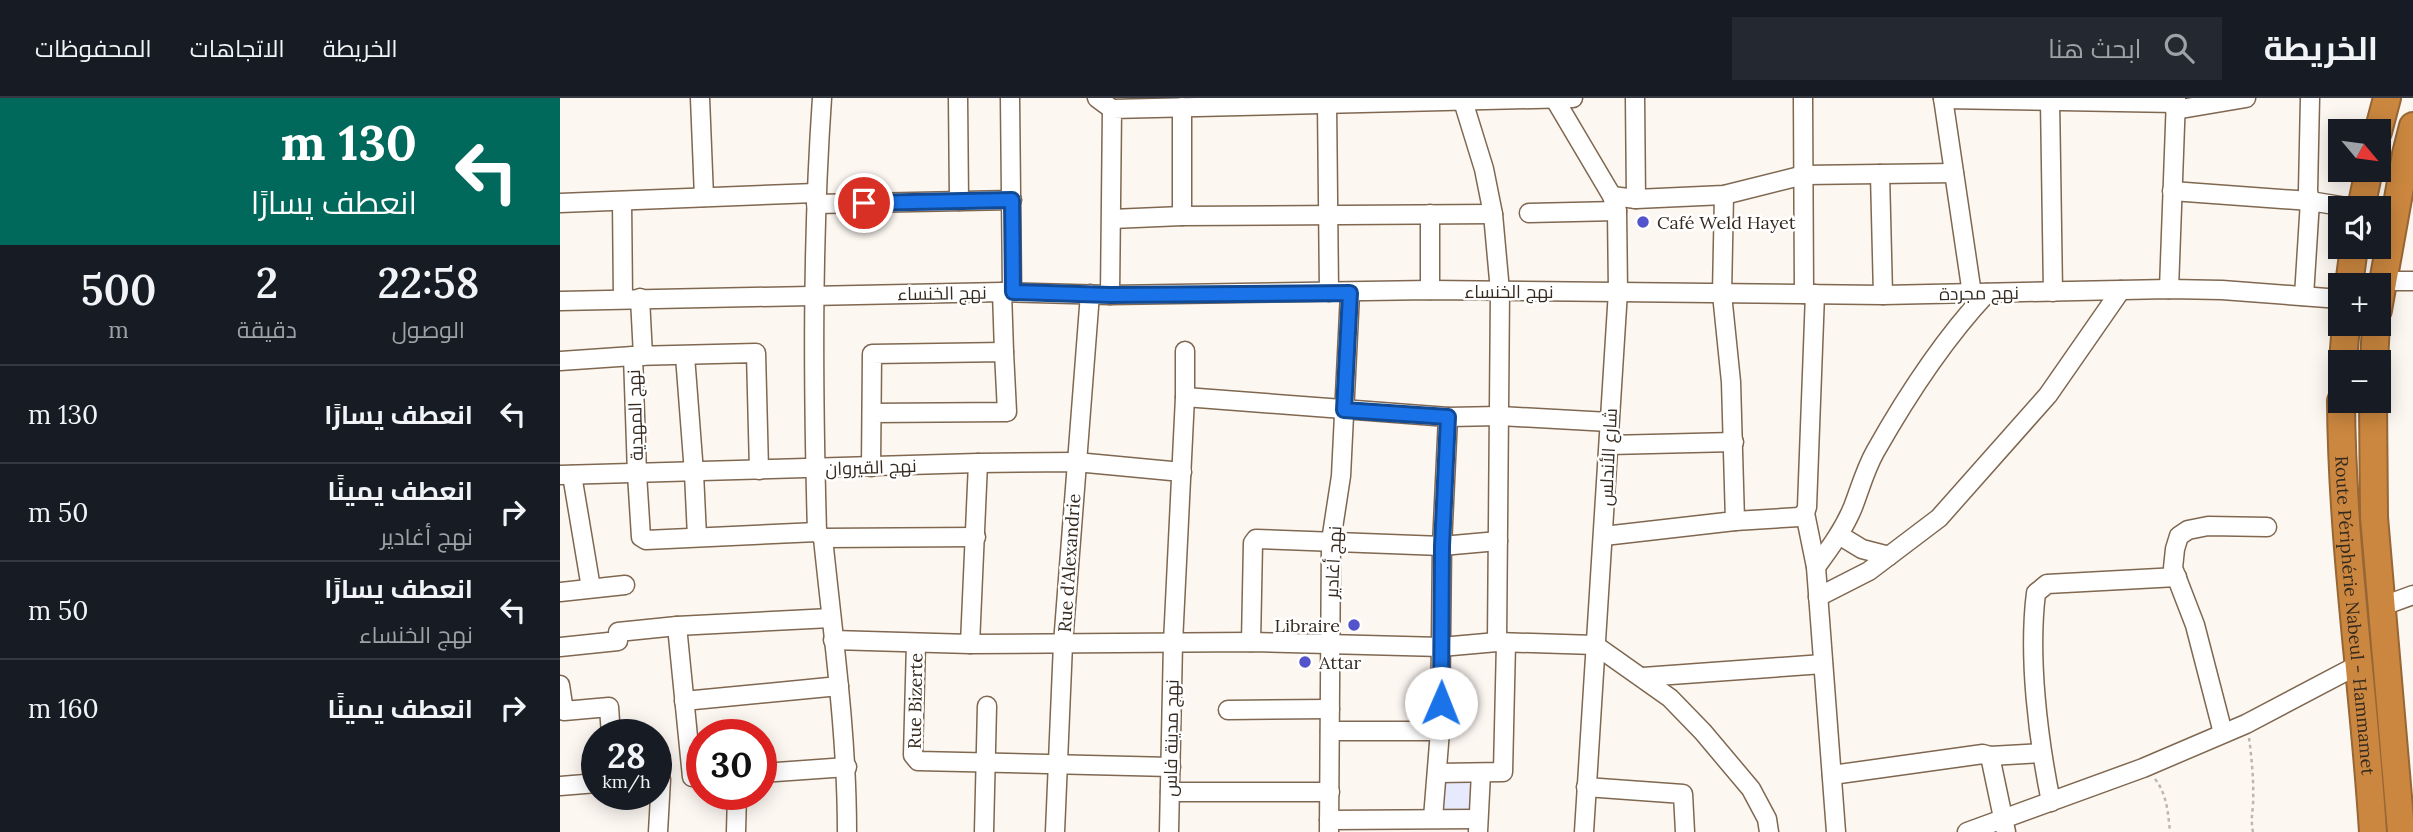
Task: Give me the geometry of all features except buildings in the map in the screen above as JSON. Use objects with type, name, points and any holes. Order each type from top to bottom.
[{"type":"highway","points":[[2381,119],[2387,98]]},
{"type":"highway","points":[[2384,273],[2413,126]]},
{"type":"highway","name":"Route Périphérie Nabeul - Hammamet","points":[[2342,413],[2358,665],[2374,832]]},
{"type":"highway","name":"Route Périphérie Nabeul - Hammamet","points":[[2373,413],[2374,517],[2401,832]]},
{"type":"street","points":[[700,98],[704,197]]},
{"type":"street","points":[[822,98],[813,295],[815,469],[847,767],[847,832]]},
{"type":"street","points":[[958,98],[959,201]]},
{"type":"street","points":[[872,413],[1007,412],[1004,352],[1012,200],[1010,98]]},
{"type":"street","points":[[1097,98],[1112,109],[1237,102],[1561,98]]},
{"type":"street","name":"شارع الأندلس","points":[[1561,98],[1615,204],[1618,291],[1584,832]]},
{"type":"street","points":[[1635,98],[1636,198]]},
{"type":"street","points":[[1803,98],[1810,294],[1805,513],[1816,567],[1836,832]]},
{"type":"street","points":[[1816,567],[1839,535],[1875,453],[1979,294],[1954,173],[1943,98],[2138,100],[2176,103],[2246,98]]},
{"type":"street","points":[[2304,296],[2310,201],[2310,98]]},
{"type":"street","points":[[2050,100],[2053,292]]},
{"type":"street","points":[[1437,773],[1503,772],[1498,541],[1500,291],[1493,214],[1484,169],[1463,101]]},
{"type":"street","points":[[1326,103],[1329,292]]},
{"type":"street","points":[[2169,289],[2176,103]]},
{"type":"street","points":[[1182,107],[1182,216]]},
{"type":"street","points":[[1110,295],[1112,109]]},
{"type":"street","points":[[1529,213],[1615,204],[1636,198],[1724,195],[1804,175],[1954,173]]},
{"type":"street","points":[[1880,174],[1883,295]]},
{"type":"street","points":[[2172,191],[2328,204]]},
{"type":"street","points":[[1724,195],[1722,294],[1731,382],[1735,521]]},
{"type":"street","points":[[560,203],[704,197],[1012,200]]},
{"type":"street","name":"نهج المهدية","points":[[622,201],[638,356],[637,474],[642,537],[646,540],[697,537]]},
{"type":"street","points":[[1430,214],[1430,290]]},
{"type":"street","points":[[1112,219],[1493,214]]},
{"type":"street","points":[[2391,281],[2413,281]]},
{"type":"street","name":"نهج مجردة","points":[[1618,291],[1883,295],[2169,289],[2328,298]]},
{"type":"street","name":"نهج الخنساء","points":[[560,301],[1007,292],[1110,295],[1430,290],[1618,291]]},
{"type":"street","points":[[1818,597],[1869,571],[1939,518],[2048,396],[2121,290]]},
{"type":"street","name":"Rue d'Alexandrie","points":[[1055,832],[1063,643],[1090,293]]},
{"type":"street","name":"نهج أغادير","points":[[1329,826],[1331,541],[1341,476],[1350,293]]},
{"type":"street","name":"نهج مدينة فاس","points":[[1169,832],[1173,643],[1185,351]]},
{"type":"street","points":[[871,467],[872,354],[1004,352]]},
{"type":"street","points":[[560,361],[638,356],[757,354],[760,470]]},
{"type":"street","points":[[685,356],[697,537],[976,537]]},
{"type":"street","points":[[1185,397],[1448,417],[1500,416],[1609,422]]},
{"type":"street","points":[[1433,818],[1440,731],[1442,546],[1448,417]]},
{"type":"street","points":[[1609,445],[1734,442]]},
{"type":"street","points":[[970,644],[978,463]]},
{"type":"street","name":"نهج القيروان","points":[[566,475],[978,463],[1076,463],[1182,472]]},
{"type":"street","points":[[566,475],[591,588]]},
{"type":"street","points":[[1604,536],[1735,521],[1799,517],[1805,513]]},
{"type":"street","points":[[2223,733],[2195,625],[2173,568],[2175,548],[2179,536],[2188,530],[2208,526],[2267,527]]},
{"type":"street","points":[[1839,535],[1863,549],[1889,556]]},
{"type":"street","points":[[1251,642],[1255,540],[1442,546],[1498,541]]},
{"type":"street","points":[[2051,802],[2041,753],[2033,624],[2036,593],[2047,584],[2177,577]]},
{"type":"street","points":[[560,592],[625,585]]},
{"type":"street","points":[[2380,607],[2413,595]]},
{"type":"street","points":[[560,648],[618,641],[618,632],[677,625],[831,618]]},
{"type":"street","points":[[677,625],[687,719]]},
{"type":"street","points":[[834,640],[970,644],[1330,643],[1441,648],[1502,643],[1595,645],[1670,698],[1741,775],[1760,804],[1769,832]]},
{"type":"street","name":"Rue Bizerte","points":[[916,643],[912,755],[923,761],[985,762]]},
{"type":"street","points":[[1643,677],[1823,664]]},
{"type":"street","points":[[1967,832],[2005,825],[2051,802],[2143,768],[2248,722],[2358,665]]},
{"type":"street","points":[[560,685],[564,711],[609,706],[610,719]]},
{"type":"street","points":[[684,701],[839,686]]},
{"type":"street","points":[[984,832],[987,706]]},
{"type":"street","points":[[1228,710],[1330,709]]},
{"type":"street","points":[[1330,732],[1440,731]]},
{"type":"street","points":[[1832,775],[1983,754],[1990,756],[2041,753]]},
{"type":"street","points":[[1990,756],[2005,825]]},
{"type":"street","points":[[985,762],[1171,767]]},
{"type":"street","points":[[777,772],[847,767]]},
{"type":"street","points":[[1329,826],[1433,818],[1478,825],[1481,772]]},
{"type":"street","points":[[560,786],[581,784]]},
{"type":"street","points":[[1586,787],[1682,794],[1685,832]]},
{"type":"street","points":[[1171,792],[1330,792]]},
{"type":"street","points":[[658,810],[658,832]]},
{"type":"street","points":[[736,832],[737,810]]},
{"type":"path","points":[[2248,722],[2253,806],[2250,817],[2253,832]]},
{"type":"path","points":[[2143,768],[2161,788],[2170,832]]},
{"type":"shaded area","points":[[1442,779],[1475,780],[1473,812],[1441,810]]},
{"type":"place","name":"Café Weld Hayet","points":[[1643,222]]},
{"type":"place","name":"Libraire","points":[[1354,625]]},
{"type":"place","name":"Attar","points":[[1305,662]]},
{"type":"route","points":[[864,203],[1012,200],[1013,292],[1110,295],[1350,293],[1344,410],[1448,417],[1442,546],[1441,703]]}]
